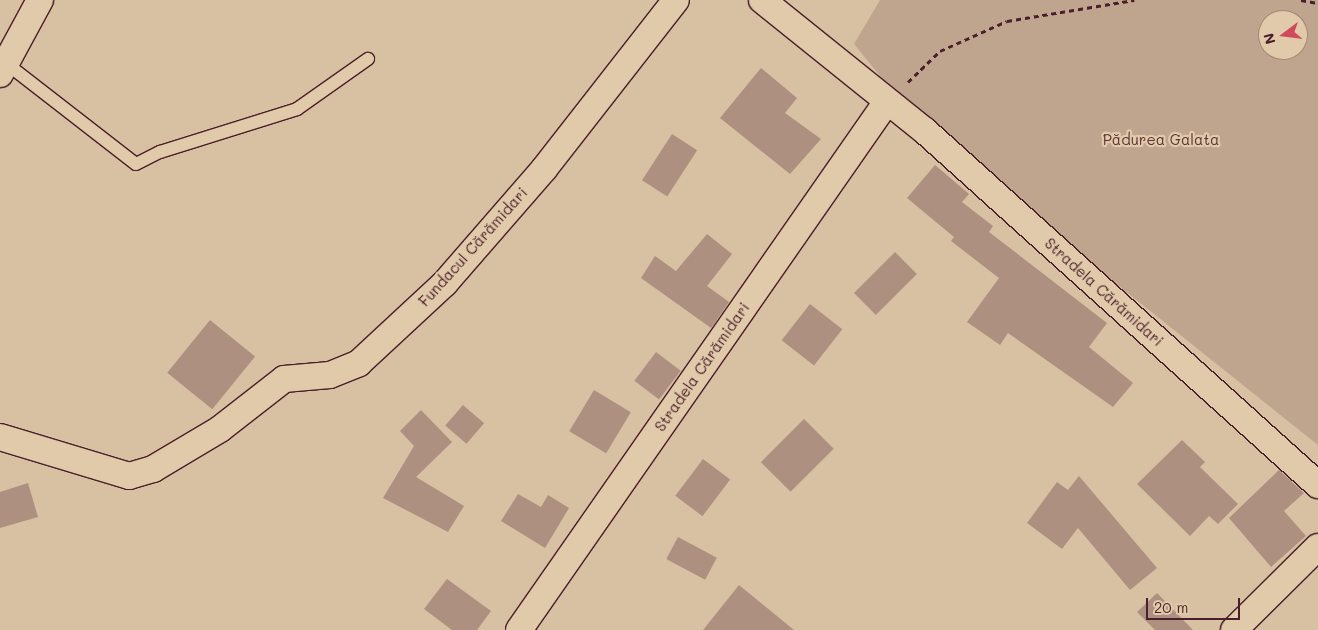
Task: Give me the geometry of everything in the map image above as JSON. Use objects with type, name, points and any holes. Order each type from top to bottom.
[{"type":"street","points":[[3,69],[40,0]]},
{"type":"street","name":"Fundacul Cărămidari","points":[[0,437],[129,476],[152,469],[220,429],[284,378],[330,375],[359,364],[445,283],[544,169],[676,0]]},
{"type":"street","name":"Stradela Cărămidari","points":[[762,0],[886,103],[932,137],[1318,485]]},
{"type":"street","name":"Stradela Cărămidari","points":[[519,630],[886,103]]},
{"type":"street","points":[[1234,630],[1318,546]]},
{"type":"lane","points":[[3,69],[136,164],[160,152],[297,109],[368,59]]},
{"type":"path","points":[[886,103],[940,51],[1007,21],[1134,0]]},
{"type":"path","points":[[1301,0],[1318,3]]},
{"type":"green space","name":"Pădurea Galata","points":[[880,0],[1318,0],[1318,445],[925,131],[854,44]]},
{"type":"building","points":[[761,68],[797,98],[785,113],[821,139],[790,174],[720,118]]},
{"type":"building","points":[[672,134],[697,150],[667,196],[642,180]]},
{"type":"building","points":[[935,165],[969,194],[962,202],[993,226],[989,232],[1107,323],[1089,347],[1133,383],[1113,407],[1008,333],[1000,345],[967,322],[999,278],[951,241],[954,237],[907,198]]},
{"type":"building","points":[[707,234],[732,254],[707,286],[729,302],[711,328],[641,278],[655,256],[676,271]]},
{"type":"building","points":[[895,252],[917,274],[876,315],[854,293]]},
{"type":"building","points":[[810,304],[842,329],[814,365],[782,340]]},
{"type":"building","points":[[210,320],[255,357],[212,409],[167,373]]},
{"type":"building","points":[[656,352],[681,371],[659,399],[634,381]]},
{"type":"building","points":[[594,390],[631,412],[606,453],[569,431]]},
{"type":"building","points":[[463,405],[484,423],[466,444],[445,425]]},
{"type":"building","points":[[421,410],[452,442],[416,477],[464,506],[448,532],[383,498],[414,446],[400,431]]},
{"type":"building","points":[[804,419],[834,449],[791,492],[761,462]]},
{"type":"building","points":[[1182,440],[1205,462],[1200,467],[1238,504],[1218,524],[1209,516],[1190,536],[1137,484]]},
{"type":"building","points":[[703,459],[730,479],[702,516],[675,496]]},
{"type":"building","points":[[1279,470],[1304,493],[1284,511],[1306,536],[1271,567],[1229,518]]},
{"type":"building","points":[[1079,476],[1157,568],[1130,590],[1078,528],[1062,549],[1027,523],[1057,482],[1068,490]]},
{"type":"building","points":[[28,483],[38,517],[0,528],[0,492]]},
{"type":"building","points":[[518,494],[541,507],[548,495],[569,508],[545,548],[501,521]]},
{"type":"building","points":[[678,537],[717,558],[705,580],[666,559]]},
{"type":"building","points":[[447,579],[491,611],[477,630],[452,630],[424,609]]},
{"type":"building","points":[[739,585],[794,630],[703,630]]},
{"type":"building","points":[[1157,593],[1193,630],[1155,630],[1137,612]]}]
